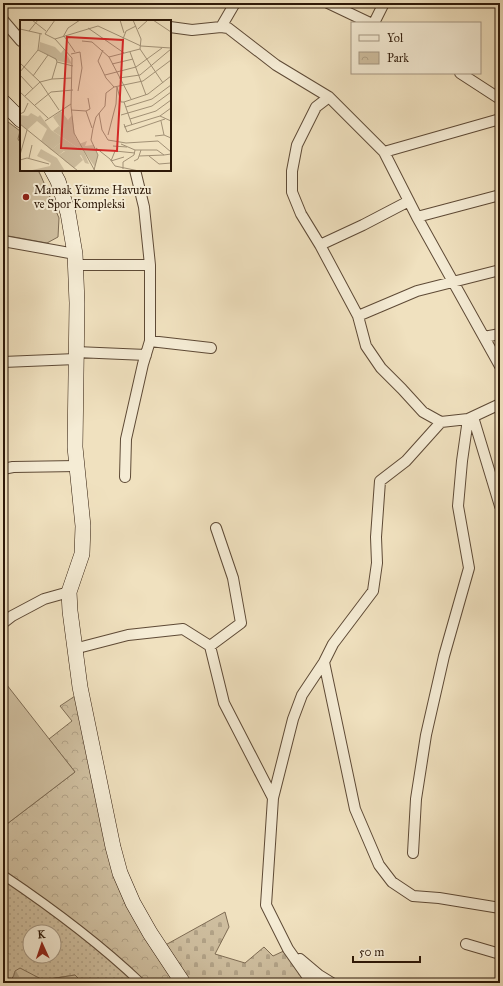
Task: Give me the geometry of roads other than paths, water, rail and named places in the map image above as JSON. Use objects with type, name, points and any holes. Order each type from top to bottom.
[{"type":"main road","points":[[3,102],[20,119]]},
{"type":"main road","points":[[53,171],[58,181],[68,213],[76,260],[77,303],[75,447],[83,526],[82,554],[69,592],[74,649],[82,700],[120,874],[133,903],[150,934],[184,983]]},
{"type":"street","points":[[221,27],[235,3]]},
{"type":"street","points":[[328,3],[368,22]]},
{"type":"street","points":[[374,22],[384,3]]},
{"type":"street","points":[[3,20],[20,40]]},
{"type":"street","points":[[171,27],[192,30],[221,27],[228,28],[276,65],[329,97],[384,152],[417,217],[500,366]]},
{"type":"street","points":[[462,74],[500,99]]},
{"type":"street","points":[[329,97],[316,107],[297,145],[292,171],[292,192],[301,214],[320,244],[358,316],[366,346],[381,368],[422,412],[441,422],[470,418],[500,404]]},
{"type":"street","points":[[384,152],[500,119]]},
{"type":"street","points":[[126,477],[126,439],[143,364],[150,341],[150,265],[144,207],[135,171]]},
{"type":"street","points":[[417,217],[500,195]]},
{"type":"street","points":[[320,244],[363,225],[409,201]]},
{"type":"street","points":[[3,241],[76,260],[150,265]]},
{"type":"street","points":[[358,316],[417,291],[500,270]]},
{"type":"street","points":[[484,338],[500,334]]},
{"type":"street","points":[[150,341],[210,348]]},
{"type":"street","points":[[3,362],[76,356],[146,355]]},
{"type":"street","points":[[470,418],[500,506]]},
{"type":"street","points":[[413,853],[416,799],[426,735],[444,656],[469,568],[458,506],[462,461],[470,418]]},
{"type":"street","points":[[312,983],[288,949],[266,905],[273,798],[293,719],[302,695],[324,662],[333,644],[373,591],[377,563],[376,537],[380,481],[406,461],[441,422]]},
{"type":"street","points":[[3,469],[13,467],[77,466]]},
{"type":"street","points":[[210,646],[241,623],[233,578],[216,528]]},
{"type":"street","points":[[3,623],[12,616],[44,599],[69,592]]},
{"type":"street","points":[[74,649],[128,635],[183,629],[210,646],[224,703],[273,798]]},
{"type":"street","points":[[324,662],[355,809],[379,865],[392,882],[413,896],[440,898],[500,908]]},
{"type":"street","points":[[3,875],[86,934],[116,959],[141,983]]},
{"type":"street","points":[[466,944],[500,954]]},
{"type":"street","points":[[288,949],[319,976],[332,983]]},
{"type":"place","name":"Mamak Yüzme Havuzu ve Spor Kompleksi","points":[[26,197]]}]
